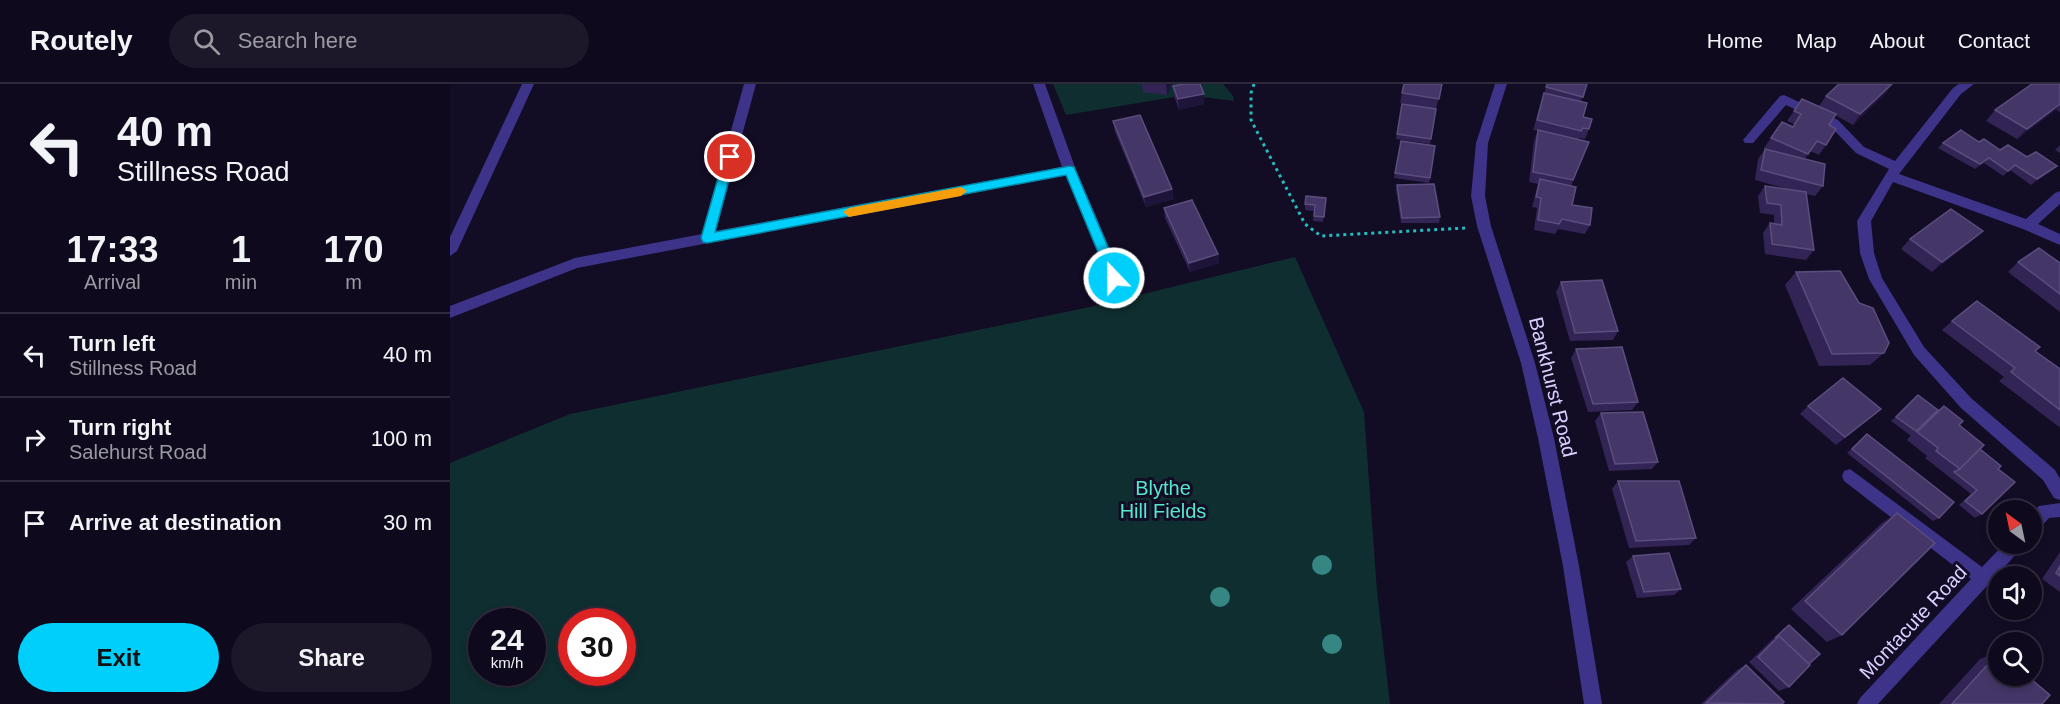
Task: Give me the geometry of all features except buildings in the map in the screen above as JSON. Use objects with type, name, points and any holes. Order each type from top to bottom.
[{"type":"street","points":[[450,251],[528,84]]},
{"type":"street","points":[[707,238],[750,84]]},
{"type":"street","points":[[1039,84],[1070,170],[1114,278]]},
{"type":"street","name":"Bankhurst Road","points":[[1501,84],[1482,143],[1478,196],[1484,226],[1528,363],[1544,427],[1571,566],[1593,704]]},
{"type":"street","points":[[1968,84],[1957,91],[1893,172],[1864,221],[1867,253],[1876,279],[1919,351],[1966,403],[2049,475],[2060,493]]},
{"type":"street","points":[[1749,140],[1784,99],[1834,123],[1860,150],[1893,172],[2028,225],[2060,240]]},
{"type":"street","points":[[450,312],[575,262],[1070,170]]},
{"type":"street","points":[[2028,225],[2060,196]]},
{"type":"street","points":[[1850,476],[1983,578]]},
{"type":"street","points":[[2042,514],[2045,511],[2060,510]]},
{"type":"street","name":"Montacute Road","points":[[1866,704],[2006,554]]},
{"type":"path","points":[[1254,84],[1251,93],[1251,120],[1305,224],[1321,236],[1484,226]]},
{"type":"green space","points":[[1053,84],[1223,84],[1233,96],[1234,101],[1186,95],[1066,115]]},
{"type":"green space","name":"Blythe Hill Fields","points":[[1295,257],[1364,412],[1377,591],[1390,704],[450,704],[450,463],[570,414],[1090,307]]},
{"type":"slow traffic","points":[[849,212],[961,191]]},
{"type":"route","points":[[730,157],[707,238],[1070,170],[1114,278]]}]
